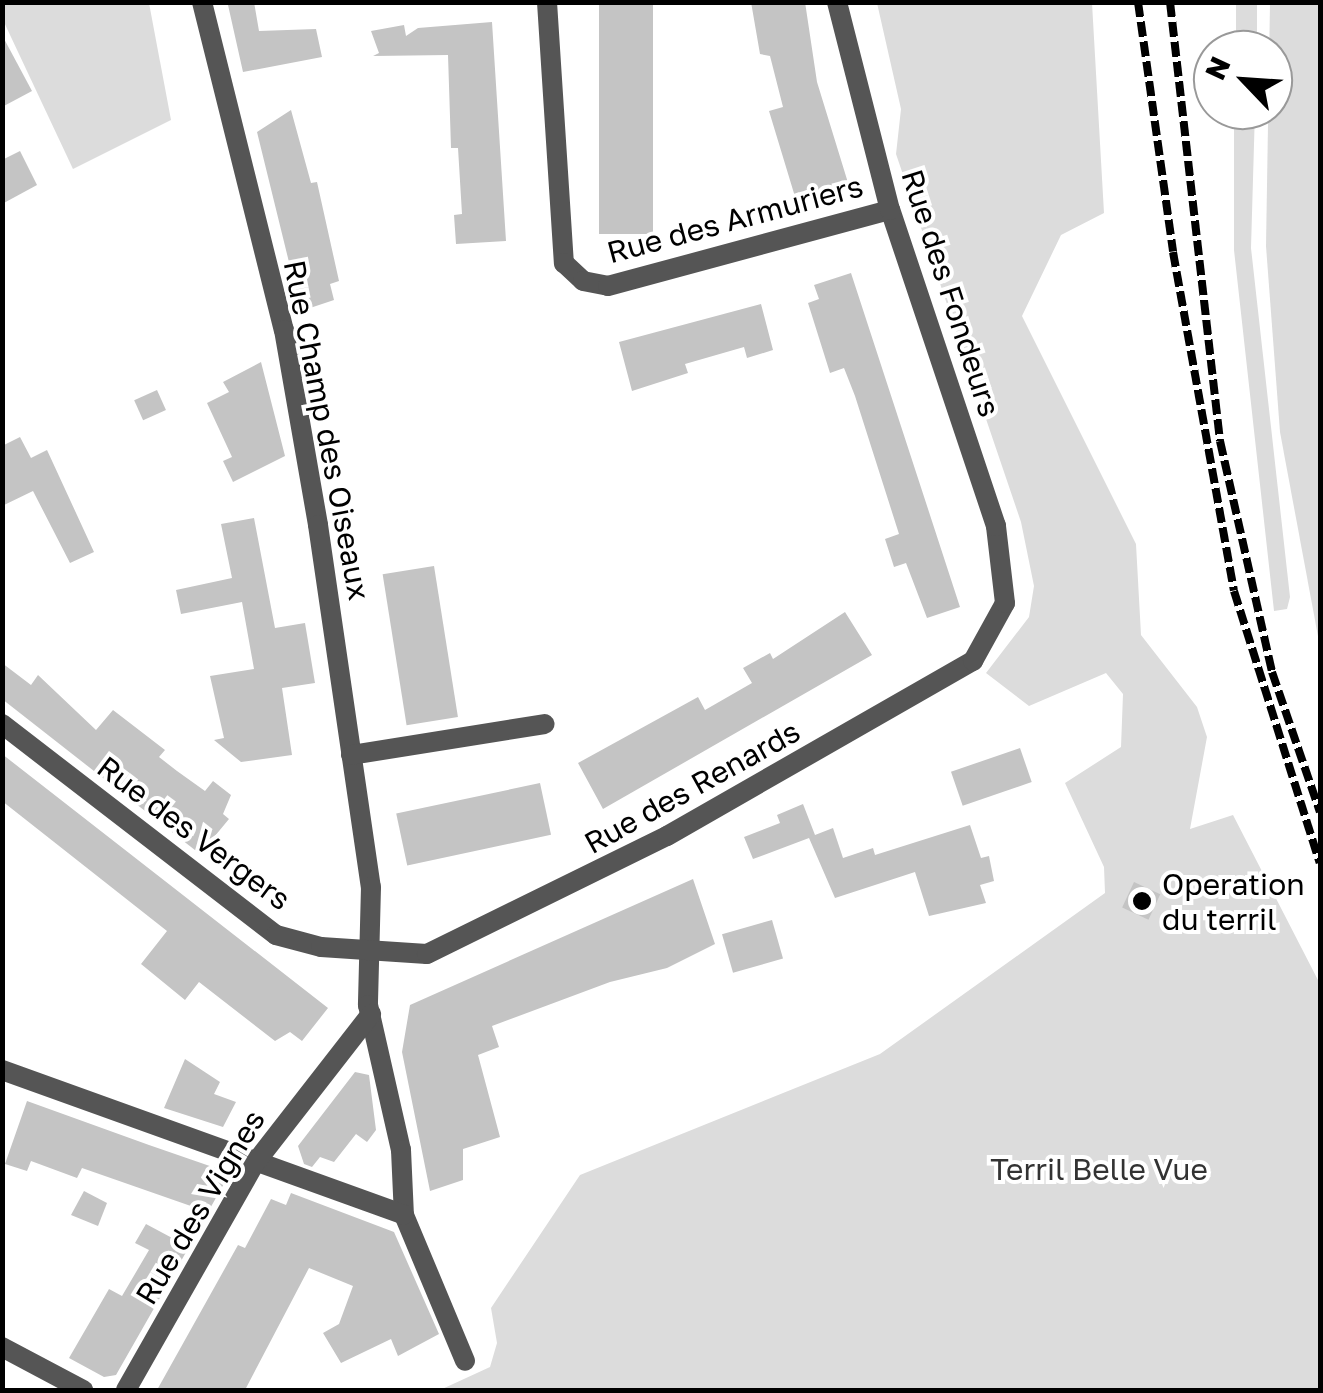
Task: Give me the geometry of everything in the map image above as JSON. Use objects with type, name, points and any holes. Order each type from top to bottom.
[{"type":"street","name":"Rue Champ des Oiseaux","points":[[202,2],[284,330],[371,887],[366,950],[371,1014],[401,1150],[404,1214],[466,1361]]},
{"type":"street","name":"Rue des Armuriers","points":[[547,2],[564,263],[584,281],[608,286],[890,210]]},
{"type":"street","name":"Rue des Fondeurs","points":[[838,2],[890,210],[996,526],[1005,602]]},
{"type":"street","name":"Rue des Renards","points":[[366,950],[427,954],[667,836],[974,661],[1005,602]]},
{"type":"street","name":"Rue des Vergers","points":[[2,724],[276,936],[366,950]]},
{"type":"street","points":[[351,755],[544,724]]},
{"type":"street","name":"Rue des Vignes","points":[[126,1390],[256,1163],[371,1014]]},
{"type":"street","points":[[2,1070],[404,1214]]},
{"type":"street","points":[[2,1347],[82,1390]]},
{"type":"green space","points":[[3,2],[149,3],[171,120],[73,169],[3,20]]},
{"type":"green space","name":"Terril Belle Vue","points":[[877,3],[1092,3],[1104,213],[1061,235],[1022,316],[1136,544],[1141,635],[1197,707],[1207,737],[1190,829],[1233,815],[1320,984],[1320,1390],[440,1390],[490,1367],[497,1343],[491,1308],[580,1175],[880,1054],[1105,893],[1104,867],[1065,783],[1121,747],[1123,694],[1106,673],[1029,706],[986,673],[1029,617],[1034,586],[1021,522],[896,154],[901,109]]},
{"type":"green space","points":[[1236,3],[1257,3],[1257,30],[1236,30]]},
{"type":"green space","points":[[1270,3],[1320,3],[1320,647],[1280,432],[1266,246],[1268,130],[1293,130],[1293,30],[1270,30]]},
{"type":"green space","points":[[1234,130],[1254,130],[1251,248],[1290,597],[1287,609],[1274,611],[1234,250]]},
{"type":"building","points":[[254,2],[259,31],[316,29],[322,57],[243,72],[228,5]]},
{"type":"building","points":[[599,2],[653,2],[653,234],[599,234]]},
{"type":"building","points":[[751,2],[805,2],[817,82],[849,186],[796,200],[769,111],[783,107],[770,56],[760,54]]},
{"type":"building","points":[[492,22],[506,241],[456,244],[454,215],[462,214],[458,148],[451,148],[448,55],[373,56],[379,53],[371,31],[404,25],[406,36],[418,28]]},
{"type":"building","points":[[2,35],[32,91],[2,107]]},
{"type":"building","points":[[291,110],[311,183],[317,182],[339,281],[330,284],[334,300],[301,311],[257,132]]},
{"type":"building","points":[[20,151],[37,185],[2,204],[2,160]]},
{"type":"building","points":[[851,273],[960,607],[927,618],[906,563],[894,567],[885,539],[899,534],[855,396],[844,368],[830,373],[808,303],[819,299],[814,285]]},
{"type":"building","points":[[761,304],[773,350],[747,358],[744,347],[685,364],[688,373],[632,391],[619,342]]},
{"type":"building","points":[[261,362],[285,456],[233,482],[223,461],[232,457],[207,403],[229,392],[223,382]]},
{"type":"building","points":[[157,390],[166,410],[143,420],[134,400]]},
{"type":"building","points":[[20,437],[31,458],[47,450],[94,552],[70,563],[33,491],[2,506],[2,446]]},
{"type":"building","points":[[254,518],[275,628],[305,623],[315,683],[282,688],[292,755],[241,762],[214,740],[224,738],[210,676],[254,669],[242,602],[181,614],[176,590],[232,578],[221,524]]},
{"type":"building","points":[[434,566],[458,717],[407,725],[383,574]]},
{"type":"building","points":[[845,612],[872,655],[603,809],[578,763],[698,697],[705,710],[752,683],[743,668],[770,653],[773,659]]},
{"type":"building","points":[[2,663],[31,685],[38,675],[96,730],[113,710],[165,750],[159,757],[177,771],[205,791],[213,781],[231,795],[223,814],[229,819],[200,854],[2,699]]},
{"type":"building","points":[[1020,748],[1032,782],[963,806],[951,772]]},
{"type":"building","points":[[2,754],[328,1008],[302,1041],[290,1032],[275,1041],[199,982],[185,1000],[141,964],[167,931],[2,801]]},
{"type":"building","points":[[540,783],[551,835],[407,865],[396,814]]},
{"type":"building","points":[[803,804],[815,835],[833,828],[843,858],[873,848],[875,855],[970,825],[981,858],[989,856],[994,881],[980,885],[986,903],[929,916],[915,872],[835,898],[809,838],[753,859],[744,837],[780,823],[777,815]]},
{"type":"building","points":[[693,879],[715,944],[667,968],[610,982],[492,1026],[499,1047],[478,1055],[500,1137],[463,1149],[463,1180],[430,1191],[402,1052],[410,1005]]},
{"type":"building","name":"Operation du terril","points":[[1134,882],[1160,894],[1148,920],[1122,907]]},
{"type":"building","points":[[772,920],[783,958],[733,973],[722,934]]},
{"type":"building","points":[[185,1059],[220,1082],[214,1094],[236,1102],[223,1127],[164,1108]]},
{"type":"building","points":[[355,1072],[369,1075],[376,1130],[367,1142],[356,1134],[334,1162],[320,1157],[312,1167],[304,1164],[298,1146]]},
{"type":"building","points":[[27,1101],[230,1173],[208,1212],[82,1168],[77,1178],[31,1161],[27,1171],[5,1164]]},
{"type":"building","points":[[84,1191],[107,1203],[98,1226],[71,1215]]},
{"type":"building","points":[[291,1193],[394,1232],[439,1334],[398,1356],[391,1339],[341,1363],[323,1333],[339,1324],[353,1286],[309,1268],[245,1390],[157,1390],[238,1245],[245,1248],[271,1199],[286,1205]]},
{"type":"building","points":[[146,1224],[189,1247],[116,1375],[104,1377],[69,1358],[109,1289],[122,1296],[149,1250],[135,1243]]},
{"type":"railway","points":[[1138,2],[1173,252],[1234,591],[1320,863]]},
{"type":"railway","points":[[1170,2],[1220,441],[1272,672],[1320,812]]},
{"type":"place","name":"Operation du terril","points":[[1142,901]]}]
